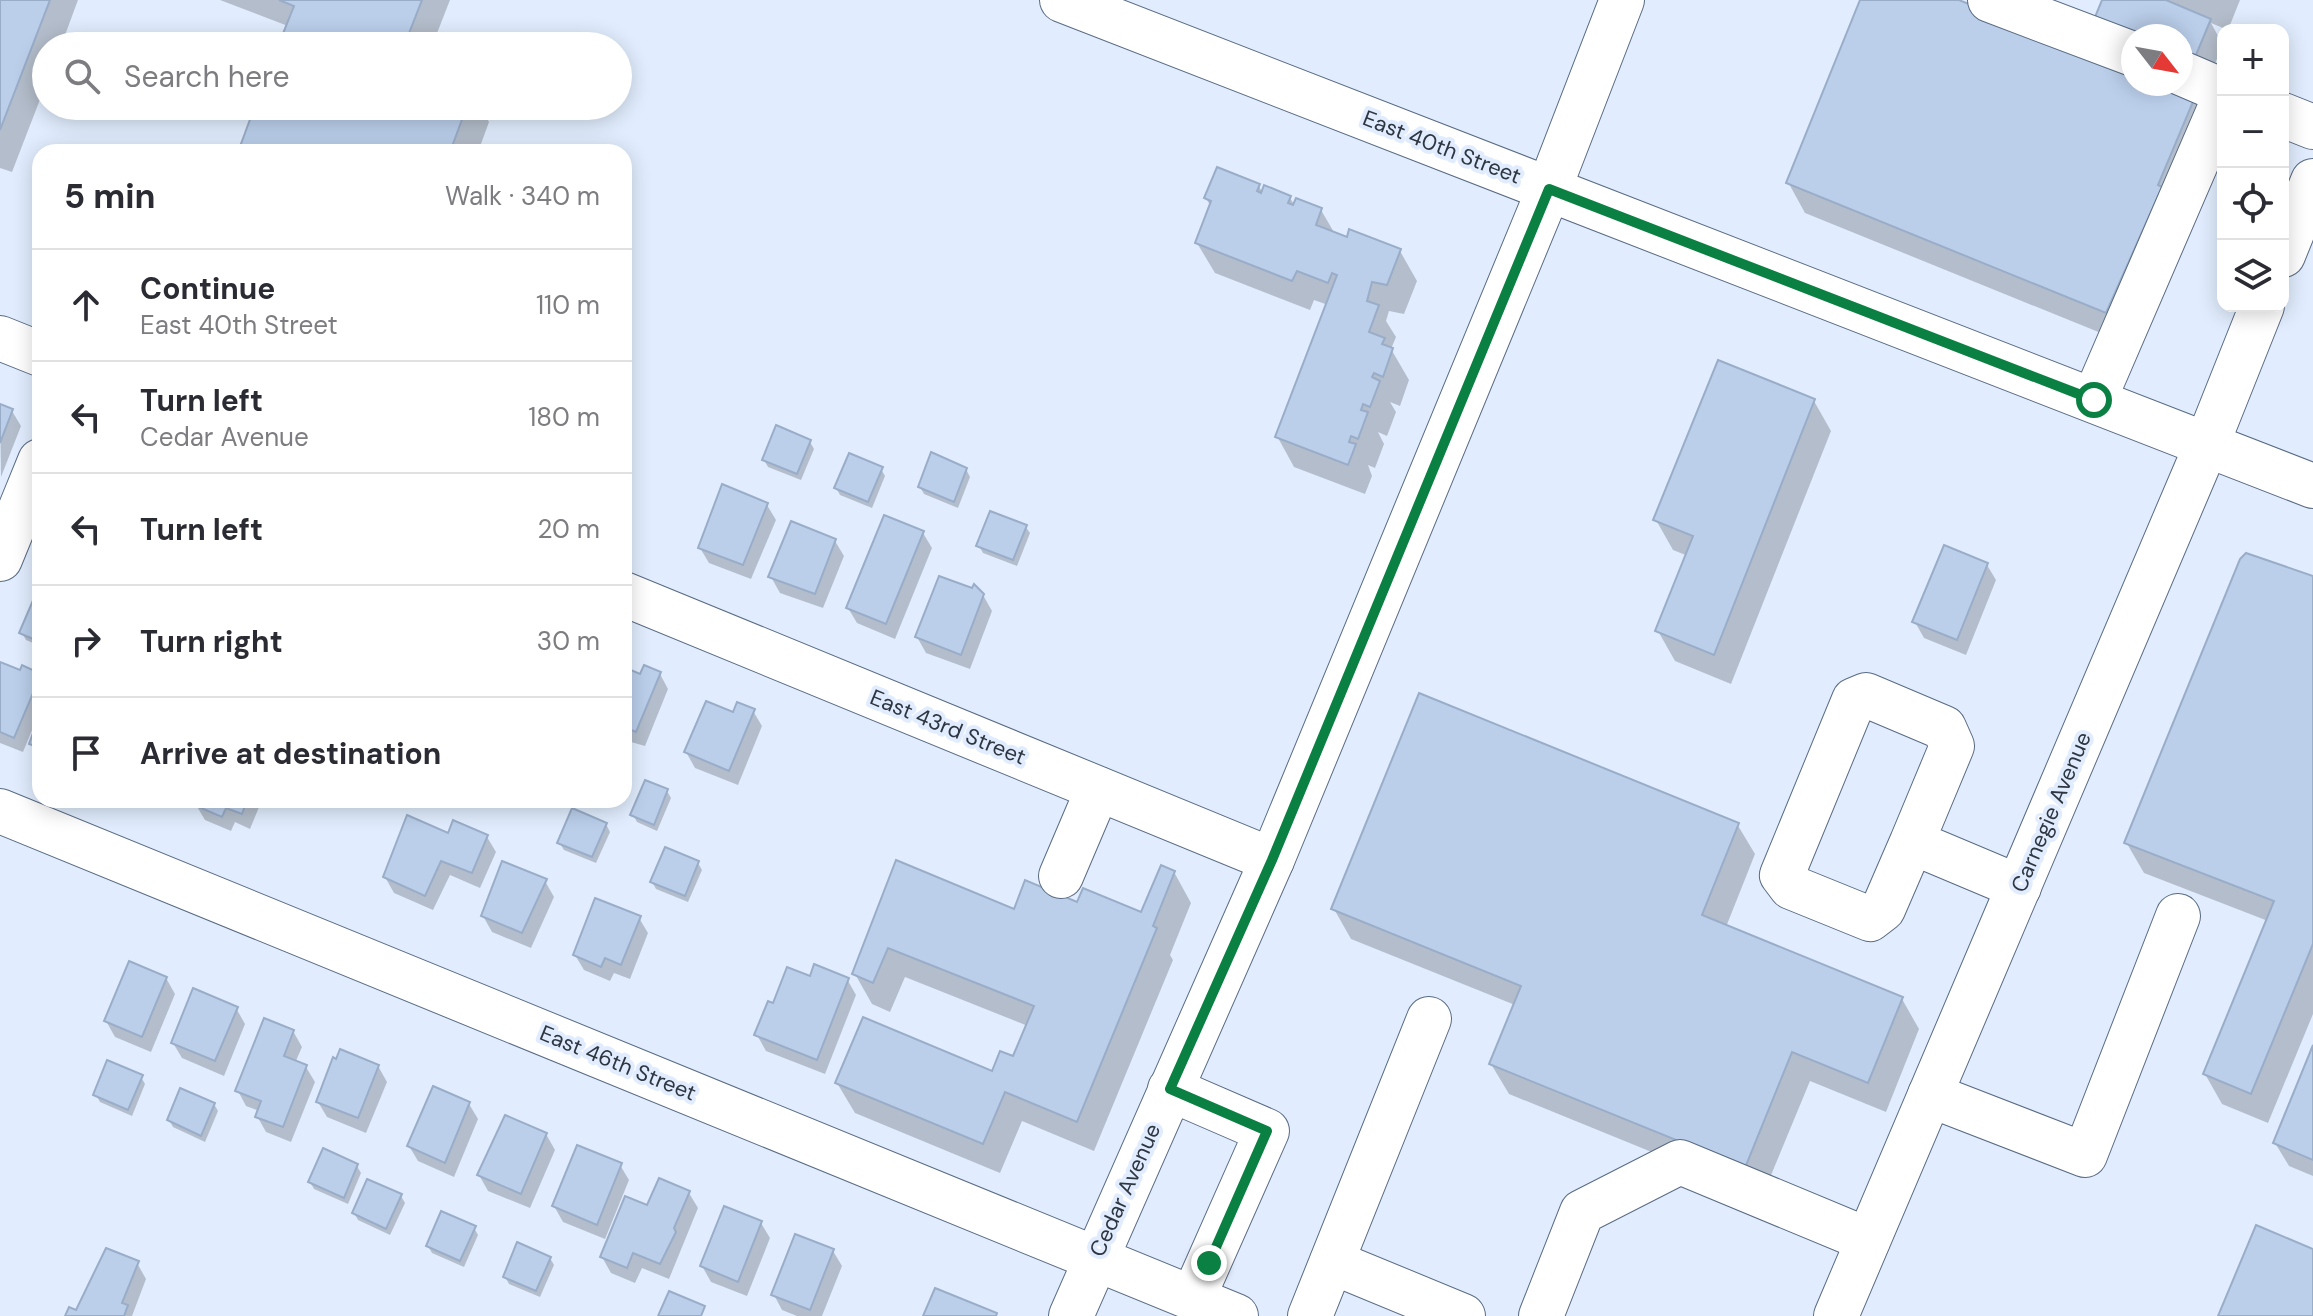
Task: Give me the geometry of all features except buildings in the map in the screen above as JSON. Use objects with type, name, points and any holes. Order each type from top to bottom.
[{"type":"street","name":"East 40th Street","points":[[1062,0],[2313,486]]},
{"type":"street","name":"Cedar Avenue","points":[[1071,1316],[1272,860],[1549,189],[1622,0]]},
{"type":"street","points":[[1990,0],[2121,49]]},
{"type":"street","points":[[2193,78],[2217,88]]},
{"type":"street","points":[[2094,400],[2217,115]]},
{"type":"street","points":[[2289,117],[2313,127]]},
{"type":"street","points":[[2289,240],[2313,181]]},
{"type":"street","name":"Carnegie Avenue","points":[[1836,1316],[2207,444],[2260,312]]},
{"type":"street","points":[[0,338],[32,351]]},
{"type":"street","points":[[0,559],[32,481]]},
{"type":"street","name":"East 43rd Street","points":[[632,597],[1272,860]]},
{"type":"street","points":[[1866,695],[1944,728],[1952,746],[1912,842],[1883,909],[1870,919],[1791,887],[1782,875],[1854,700],[1866,695]]},
{"type":"street","points":[[1061,876],[1098,789]]},
{"type":"street","name":"East 46th Street","points":[[0,811],[1236,1316]]},
{"type":"street","points":[[1912,842],[2019,887]]},
{"type":"street","points":[[1930,1095],[2085,1155],[2178,916]]},
{"type":"street","points":[[1310,1316],[1429,1019]]},
{"type":"street","points":[[1170,1089],[1267,1131],[1193,1298]]},
{"type":"street","points":[[1541,1316],[1582,1212],[1680,1162],[1868,1240]]},
{"type":"street","points":[[1332,1262],[1463,1316]]},
{"type":"route","points":[[1209,1263],[1267,1131],[1170,1089],[1272,860],[1549,189],[2094,400]]}]
